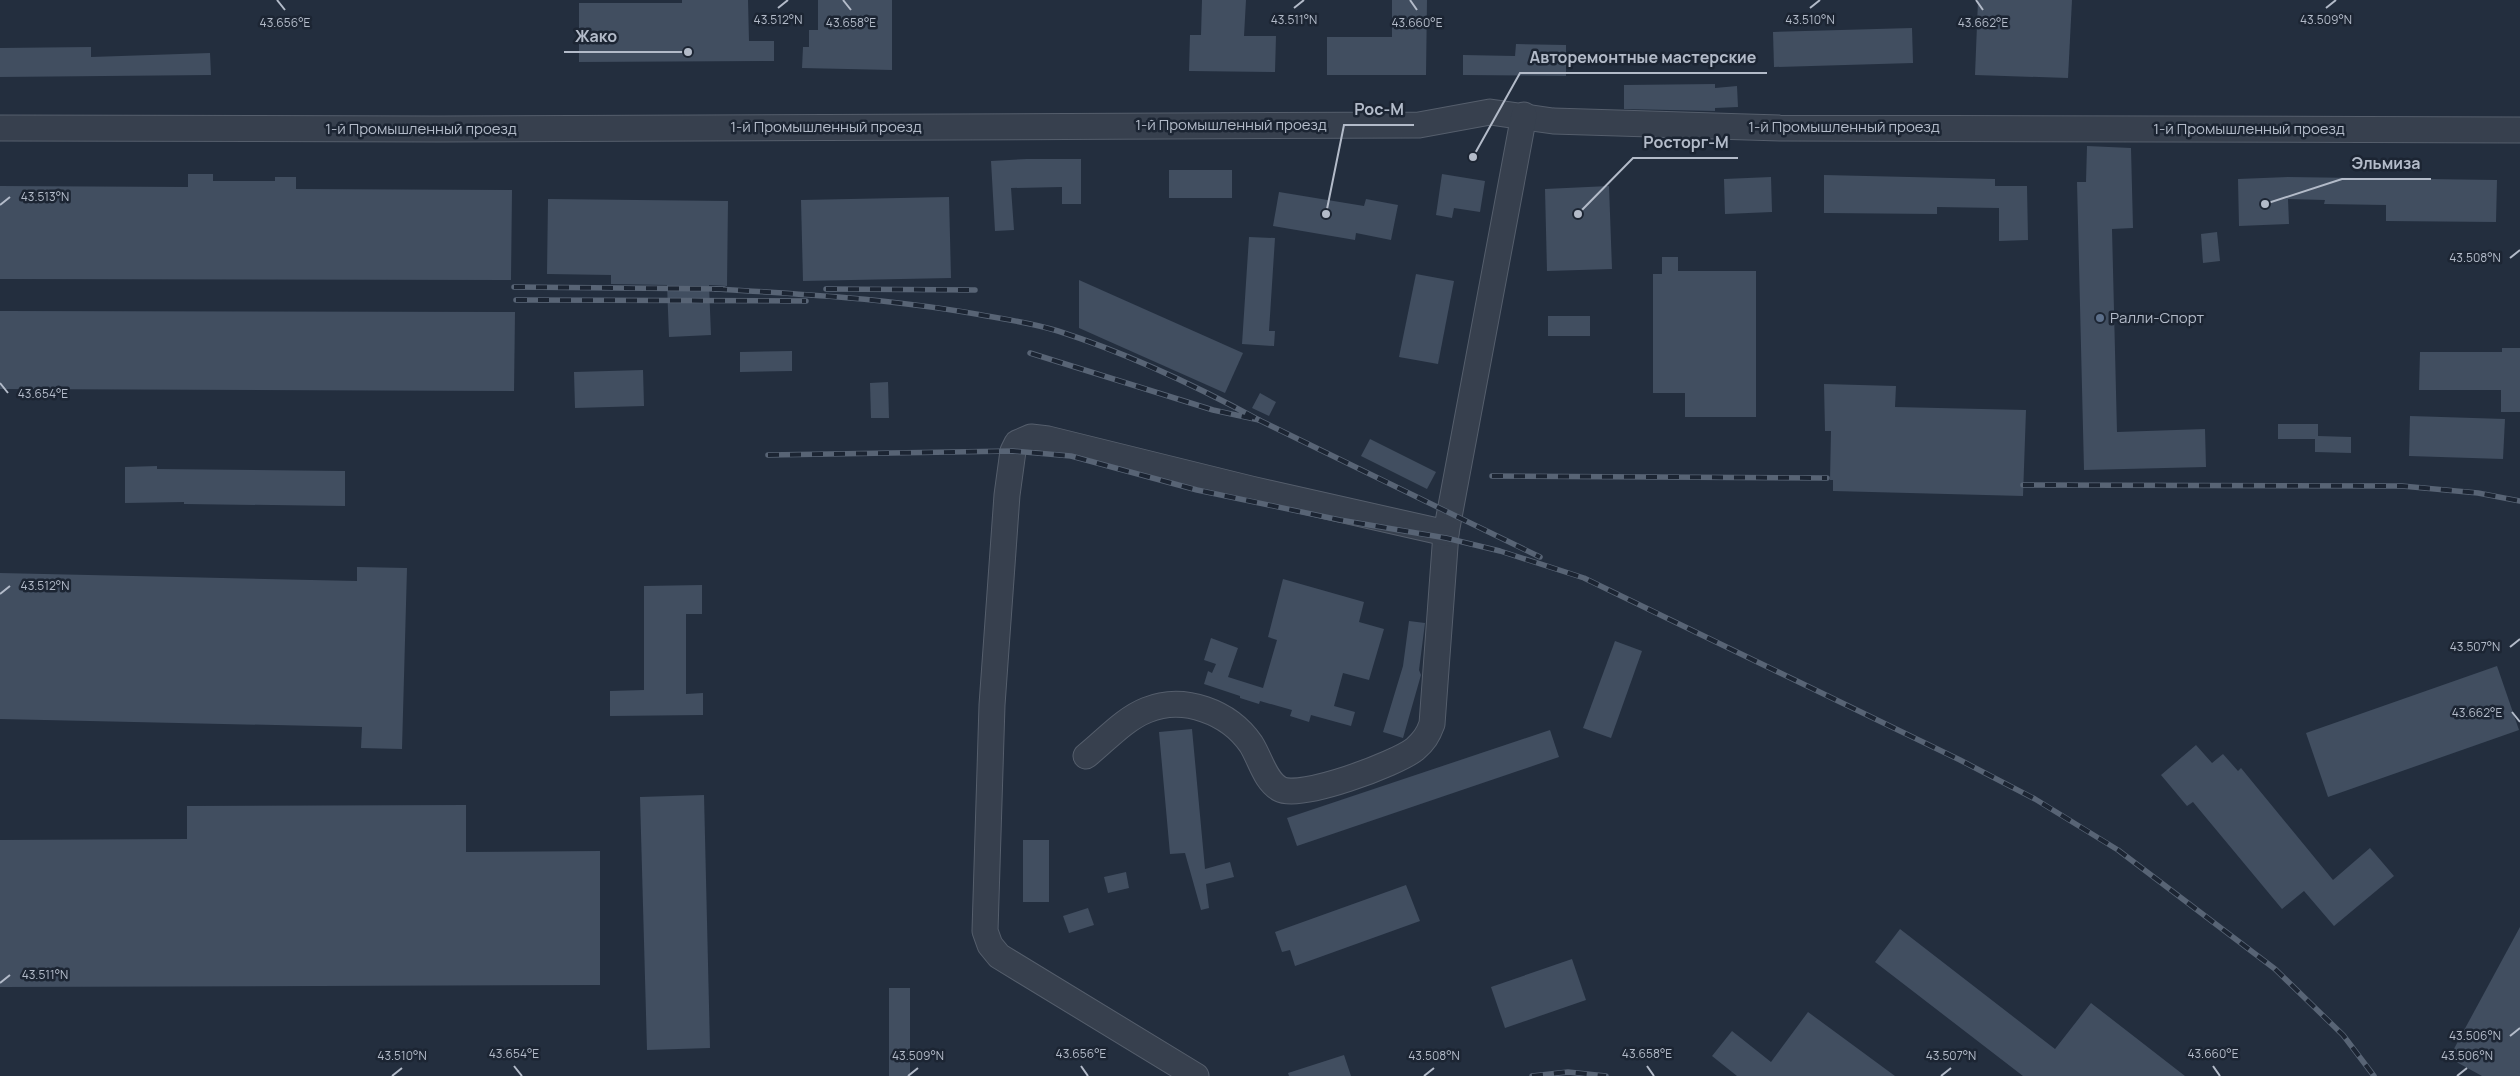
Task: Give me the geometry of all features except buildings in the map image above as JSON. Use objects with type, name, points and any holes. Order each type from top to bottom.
[{"type":"street","name":"1-й Промышленный проезд","points":[[0,128],[447,129],[1419,125],[1490,112],[1553,121],[1780,128],[2520,130]]},
{"type":"street","points":[[1086,756],[1127,722],[1146,710],[1168,705],[1190,706],[1205,710],[1217,714],[1235,727],[1250,744],[1273,784],[1288,792],[1297,792],[1349,778],[1414,750],[1426,739],[1432,724],[1446,533],[1524,116]]},
{"type":"street","points":[[1196,1076],[1005,960],[990,945],[985,931],[992,705],[1006,495],[1017,443],[1024,439],[1048,439],[1251,489],[1446,533]]},
{"type":"railway","points":[[514,287],[724,289]]},
{"type":"railway","points":[[716,289],[814,295],[911,304],[1018,321],[1058,331],[1109,349],[1186,383],[1259,420],[1213,410],[1030,353]]},
{"type":"railway","points":[[826,289],[975,290]]},
{"type":"railway","points":[[516,300],[806,301]]},
{"type":"railway","points":[[1259,420],[1540,557]]},
{"type":"railway","points":[[768,455],[1013,451],[1071,456],[1197,490],[1340,520],[1446,538],[1500,551],[1584,578],[1960,760],[2035,799],[2118,850],[2275,969],[2343,1035],[2374,1076]]},
{"type":"railway","points":[[1492,476],[1827,478]]},
{"type":"railway","points":[[2023,485],[2402,486],[2478,493],[2520,501]]},
{"type":"railway","points":[[1532,1076],[1568,1072],[1606,1076]]},
{"type":"place","name":"Жако","points":[[688,52]]},
{"type":"place","name":"Авторемонтные мастерские","points":[[1473,157]]},
{"type":"place","name":"Эльмиза","points":[[2265,204]]},
{"type":"place","name":"Рос-М","points":[[1326,214]]},
{"type":"place","name":"Росторг-М","points":[[1578,214]]},
{"type":"place","name":"Ралли-Спорт","points":[[2100,318]]}]
